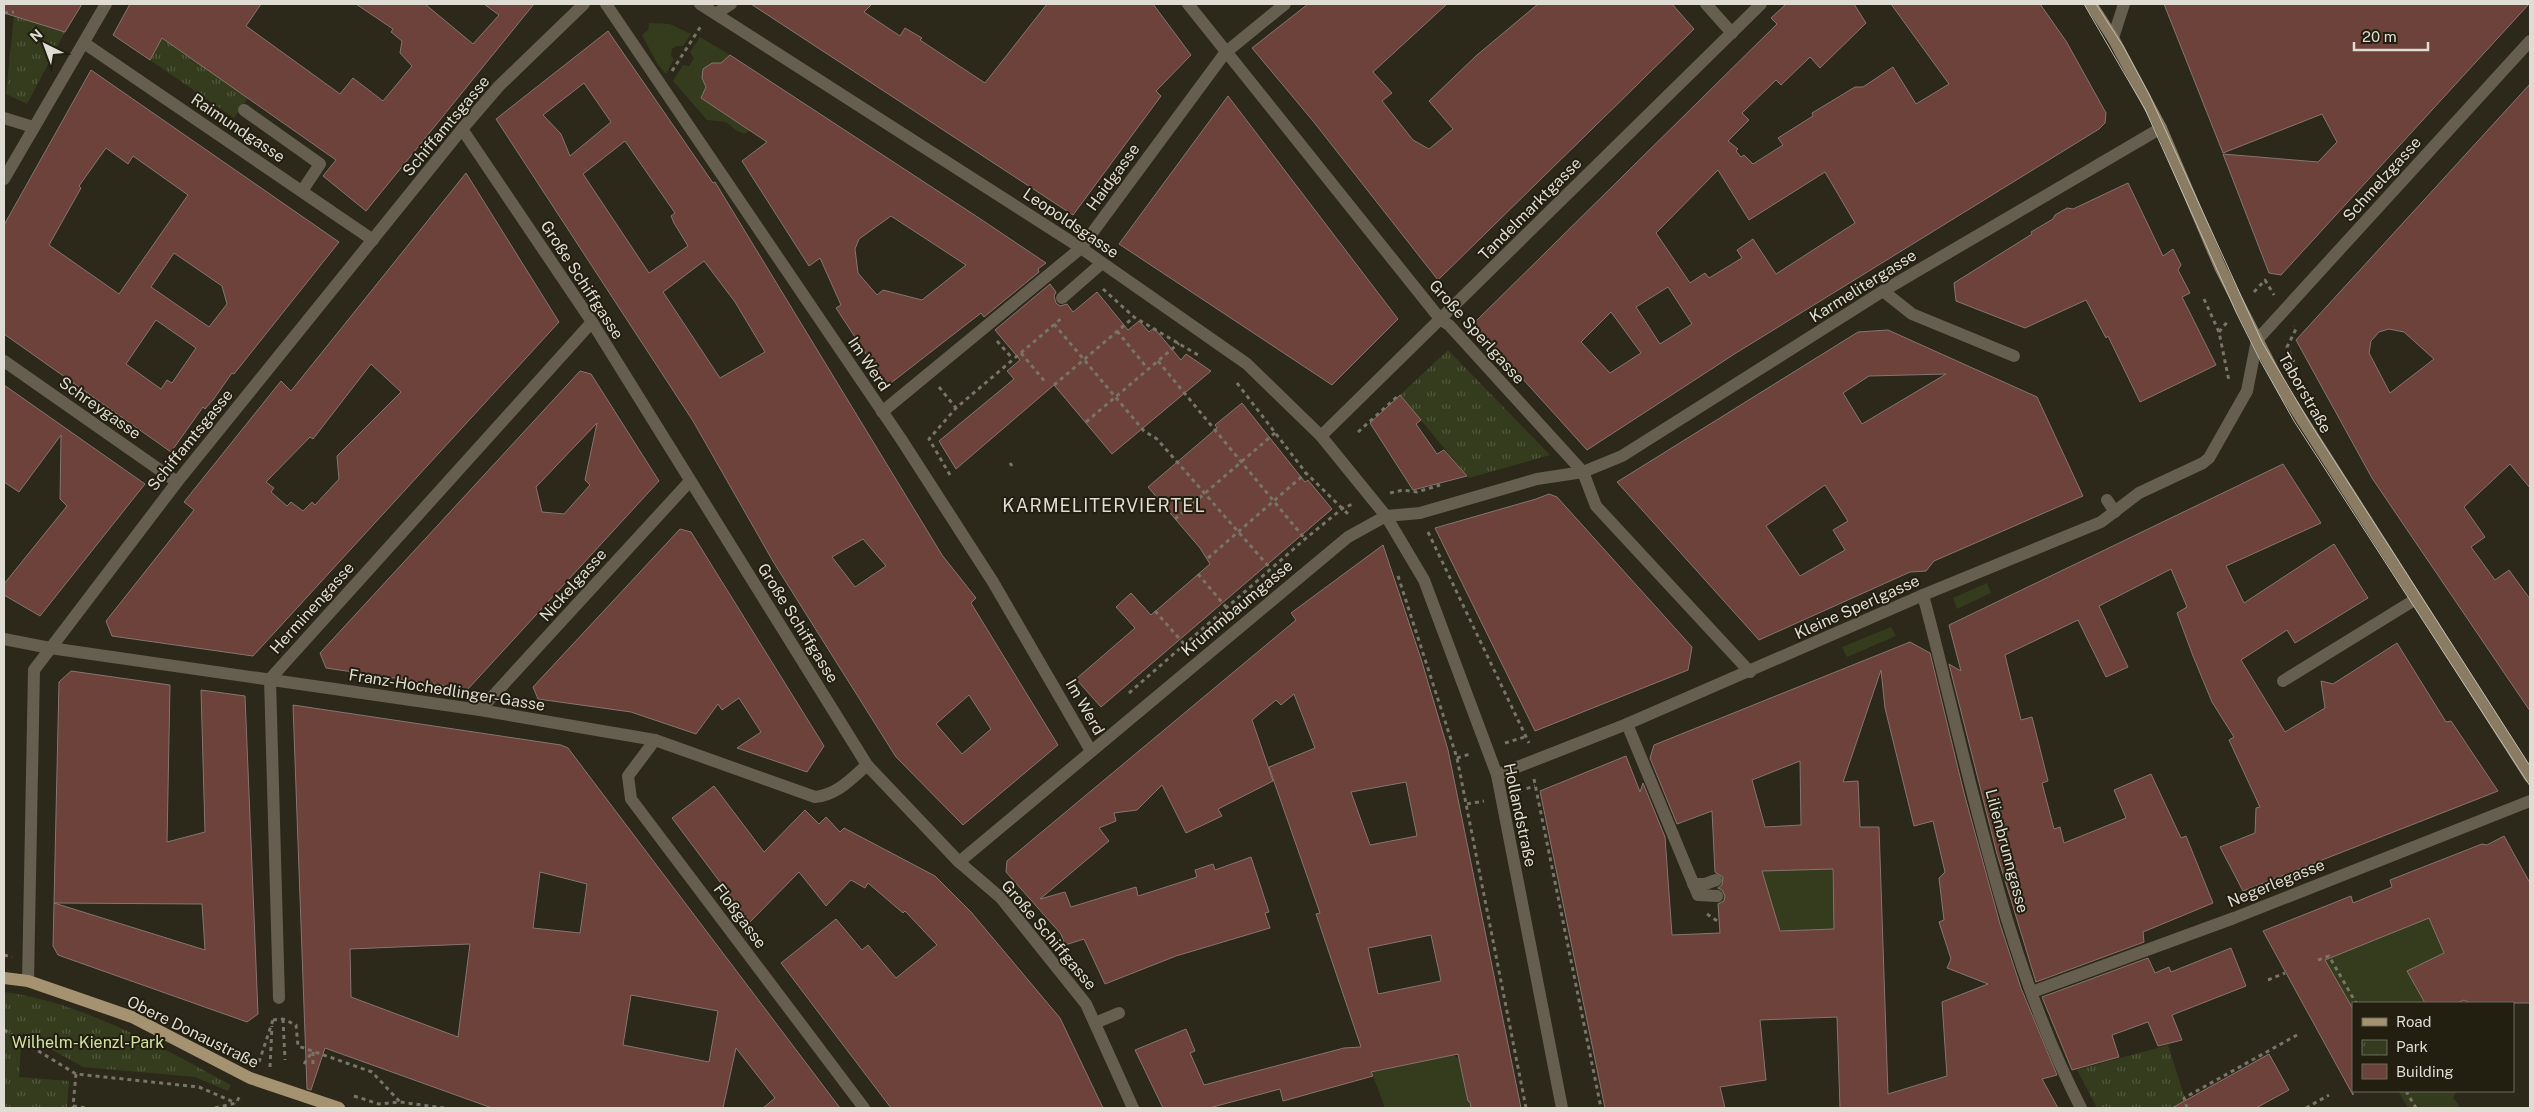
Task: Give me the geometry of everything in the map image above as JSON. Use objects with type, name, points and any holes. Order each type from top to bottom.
[{"type":"main road","name":"Taborstraße","points":[[2091,4],[2112,38],[2161,128],[2220,267],[2293,408],[2530,777]]},
{"type":"main road","name":"Obere Donaustraße","points":[[4,978],[28,981],[132,1017],[250,1078],[339,1108]]},
{"type":"street","points":[[4,179],[106,4]]},
{"type":"street","name":"Schiffamtsgasse","points":[[28,981],[34,670],[177,482],[462,129],[500,86],[584,4]]},
{"type":"street","name":"Im Werd","points":[[606,4],[901,439],[994,582],[1091,751]]},
{"type":"street","name":"Leopoldsgasse","points":[[700,4],[717,13],[1081,248],[1247,364],[1321,436],[1386,516]]},
{"type":"street","points":[[717,13],[731,4]]},
{"type":"street","name":"Große Sperlgasse","points":[[1188,4],[1225,53],[1442,320],[1449,324],[1583,472],[1596,506],[1750,672]]},
{"type":"street","name":"Haidgasse","points":[[882,412],[1081,248],[1225,53],[1284,4]]},
{"type":"street","points":[[1706,4],[1732,33]]},
{"type":"street","name":"Tandelmarktgasse","points":[[1321,436],[1442,320],[1761,4]]},
{"type":"street","points":[[2112,38],[2124,4]]},
{"type":"street","name":"Schmelzgasse","points":[[2257,340],[2530,41]]},
{"type":"street","name":"Raimundgasse","points":[[84,43],[373,240]]},
{"type":"street","points":[[244,110],[320,164],[302,192]]},
{"type":"street","points":[[4,118],[34,127]]},
{"type":"street","name":"Karmelitergasse","points":[[1583,472],[1622,456],[1883,291],[2161,128]]},
{"type":"street","name":"Große Schiffgasse","points":[[462,129],[592,322],[867,765],[959,862],[1000,898],[1086,1004],[1133,1108]]},
{"type":"street","points":[[1062,298],[1088,275],[1107,266]]},
{"type":"street","points":[[1883,291],[1912,314],[2014,356]]},
{"type":"street","name":"Herminengasse","points":[[279,998],[270,679],[592,322]]},
{"type":"street","name":"Kleine Sperlgasse","points":[[1497,775],[1627,724],[1923,595],[2101,522],[2139,493],[2209,458],[2247,391],[2257,340]]},
{"type":"street","name":"Schreygasse","points":[[4,361],[177,482]]},
{"type":"street","name":"Krummbaumgasse","points":[[959,862],[1348,537],[1386,516],[1420,513],[1538,479],[1583,472]]},
{"type":"street","name":"Nickelgasse","points":[[480,710],[690,481]]},
{"type":"street","points":[[2107,500],[2115,512]]},
{"type":"street","name":"Hollandstraße","points":[[1386,516],[1424,580],[1497,775],[1562,1108]]},
{"type":"street","name":"Lilienbrunngasse","points":[[1923,595],[2002,902],[2032,992],[2060,1067],[2080,1108]]},
{"type":"street","points":[[2283,681],[2416,599]]},
{"type":"street","name":"Franz-Hochedlinger-Gasse","points":[[4,639],[50,648],[480,710],[655,740],[815,797],[828,796],[867,765]]},
{"type":"street","points":[[1627,724],[1698,895],[1717,896]]},
{"type":"street","name":"Floßgasse","points":[[655,740],[634,765],[628,776],[631,799],[864,1108]]},
{"type":"street","name":"Negerlegasse","points":[[2032,992],[2234,918],[2530,800]]},
{"type":"street","points":[[1693,884],[1705,884],[1716,880]]},
{"type":"street","points":[[1095,1023],[1119,1013]]},
{"type":"path","points":[[4,13],[14,12]]},
{"type":"path","points":[[662,88],[700,27],[717,13]]},
{"type":"path","points":[[1105,290],[1107,266]]},
{"type":"path","points":[[1088,275],[1134,317],[1202,357]]},
{"type":"path","points":[[1096,291],[1105,290]]},
{"type":"path","points":[[2204,299],[2218,332],[2231,389]]},
{"type":"path","points":[[950,475],[928,439],[956,408],[1068,313]]},
{"type":"path","points":[[1054,385],[1134,317]]},
{"type":"path","points":[[2218,332],[2230,319]]},
{"type":"path","points":[[1054,324],[1144,431],[1157,439],[1270,568]]},
{"type":"path","points":[[985,327],[1013,359]]},
{"type":"path","points":[[1117,331],[1148,369]]},
{"type":"path","points":[[1086,422],[1179,343]]},
{"type":"path","points":[[2287,347],[2295,364]]},
{"type":"path","points":[[1021,352],[1046,383]]},
{"type":"path","points":[[1158,361],[1305,539]]},
{"type":"path","points":[[928,374],[956,408]]},
{"type":"path","points":[[1231,376],[1306,473],[1362,529]]},
{"type":"path","points":[[1358,432],[1399,395]]},
{"type":"path","points":[[1175,519],[1276,432]]},
{"type":"path","points":[[1208,558],[1306,473]]},
{"type":"path","points":[[1428,532],[1528,736],[1533,760],[1535,786],[1601,1108]]},
{"type":"path","points":[[1396,570],[1457,758],[1526,1108]]},
{"type":"path","points":[[1198,574],[1226,607]]},
{"type":"path","points":[[1155,611],[1184,644]]},
{"type":"path","points":[[2318,960],[2329,956],[2355,1002]]},
{"type":"path","points":[[2268,980],[2285,973]]},
{"type":"path","points":[[283,1019],[285,1060]]},
{"type":"path","points":[[273,1020],[283,1019],[296,1025],[298,1046],[372,1072],[400,1102]]},
{"type":"path","points":[[258,1064],[273,1020]]},
{"type":"path","points":[[270,1068],[273,1020]]},
{"type":"path","points":[[4,1030],[76,1074],[199,1087],[236,1103],[215,1108]]},
{"type":"path","points":[[2186,1108],[2184,1098],[2297,1034]]},
{"type":"path","points":[[304,1064],[313,1052]]},
{"type":"path","points":[[313,1052],[313,1068]]},
{"type":"path","points":[[76,1074],[73,1106],[87,1108]]},
{"type":"path","points":[[2407,1092],[2416,1108]]},
{"type":"path","points":[[2306,1108],[2329,1095]]},
{"type":"path","points":[[364,1099],[379,1104],[400,1102],[444,1108]]},
{"type":"green space","points":[[14,16],[65,32],[27,104],[6,94]]},
{"type":"green space","points":[[649,23],[670,24],[691,34],[683,46],[676,46],[672,49],[671,56],[674,59],[666,74],[658,65],[642,35],[648,30]]},
{"type":"green space","points":[[700,37],[730,55],[721,63],[712,63],[704,69],[702,79],[706,87],[701,98],[750,130],[745,134],[737,131],[726,122],[707,120],[673,81],[683,65],[689,66],[694,58],[690,52]]},
{"type":"green space","points":[[162,38],[248,98],[234,118],[150,60]]},
{"type":"green space","points":[[1448,350],[1550,455],[1469,478],[1400,395]]},
{"type":"green space","points":[[1987,583],[1991,593],[1957,609],[1953,598]]},
{"type":"green space","points":[[1891,627],[1896,636],[1847,657],[1842,647]]},
{"type":"green space","points":[[1832,869],[1834,929],[1720,933],[1715,872]]},
{"type":"green space","points":[[2426,911],[2444,953],[2408,971],[2424,1002],[2352,1002],[2352,1007],[2329,967],[2323,969],[2315,955]]},
{"type":"green space","name":"Wilhelm-Kienzl-Park","points":[[4,992],[33,997],[92,1016],[150,1042],[231,1085],[228,1091],[195,1077],[83,1067],[22,1033],[19,1077],[69,1081],[67,1108],[4,1108]]},
{"type":"green space","points":[[2168,1045],[2188,1108],[2097,1108],[2077,1070]]},
{"type":"green space","points":[[1454,1055],[1459,1059],[1471,1108],[1385,1108],[1367,1060],[1374,1072]]},
{"type":"green space","points":[[2399,1092],[2456,1092],[2453,1098],[2459,1105],[2457,1108],[2408,1108]]},
{"type":"building","points":[[4,4],[82,4],[65,32],[4,13]]},
{"type":"building","points":[[130,4],[261,4],[246,26],[340,94],[353,78],[383,101],[412,66],[400,53],[402,41],[391,32],[393,29],[356,4],[425,4],[473,44],[499,15],[484,4],[534,4],[366,211],[323,176],[336,160],[162,38],[150,60],[113,35]]},
{"type":"building","points":[[751,4],[872,4],[864,12],[900,36],[905,28],[985,83],[1047,4],[1153,4],[1191,55],[1156,91],[1161,96],[1073,215]]},
{"type":"building","points":[[1308,4],[1447,4],[1373,72],[1392,93],[1382,101],[1413,140],[1429,149],[1453,129],[1429,101],[1477,55],[1538,4],[1672,4],[1694,29],[1438,280],[1313,121],[1252,48]]},
{"type":"building","points":[[1786,4],[1854,4],[1866,23],[1820,68],[1810,57],[1781,85],[1776,80],[1742,113],[1749,120],[1728,141],[1738,149],[1736,151],[1741,157],[1744,155],[1753,164],[1783,145],[1778,138],[1813,116],[1812,113],[1855,87],[1863,87],[1893,67],[1916,104],[1949,84],[1891,4],[2040,4],[2066,41],[2106,113],[2105,123],[2099,129],[1736,353],[1587,450],[1473,324],[1777,24],[1771,18]],"holes":[[[1718,170],[1749,220],[1825,172],[1855,223],[1776,274],[1753,239],[1737,250],[1742,258],[1709,278],[1705,273],[1690,283],[1656,233]],[[1668,287],[1692,324],[1660,344],[1636,307]],[[1611,312],[1641,353],[1610,373],[1581,342]]]},
{"type":"building","points":[[2164,4],[2529,4],[2281,275],[2269,273],[2223,154],[2318,162],[2337,142],[2322,114],[2223,153]]},
{"type":"building","points":[[608,31],[713,183],[715,182],[942,555],[976,598],[971,603],[1058,745],[963,825],[896,757],[774,563],[693,421],[496,119]],"holes":[[[584,83],[611,122],[570,156],[561,134],[543,115]],[[625,141],[675,213],[671,216],[688,246],[649,273],[583,174]],[[704,261],[735,302],[765,352],[720,378],[663,292]],[[863,539],[886,566],[855,587],[832,557]],[[969,695],[991,729],[962,754],[936,724]]]},
{"type":"building","points":[[730,55],[1046,263],[1038,269],[1039,272],[984,317],[981,313],[887,386],[836,308],[841,305],[820,258],[809,266],[742,161],[767,142],[701,98],[706,87],[702,78],[703,69],[712,63],[721,63]],"holes":[[[891,216],[966,265],[922,300],[883,290],[877,295],[858,273],[855,249],[859,239]]]},
{"type":"building","points":[[91,70],[339,242],[234,374],[232,373],[213,400],[205,409],[203,407],[171,452],[4,334],[4,225]],"holes":[[[106,148],[128,164],[133,156],[188,195],[119,294],[49,245],[81,188],[79,186]],[[174,253],[222,286],[227,304],[209,327],[151,287]],[[156,320],[196,348],[172,383],[167,380],[161,389],[126,364]]]},
{"type":"building","points":[[2530,84],[2530,488],[2510,464],[2464,507],[2485,537],[2471,547],[2495,580],[2509,570],[2530,599],[2530,711],[2372,478],[2296,340]],"holes":[[[2389,329],[2404,332],[2434,359],[2390,393],[2369,353],[2371,341],[2379,332]]]},
{"type":"building","points":[[1228,96],[1398,319],[1332,385],[1119,244]]},
{"type":"building","points":[[466,173],[559,322],[253,656],[112,636],[106,621],[194,510],[184,502],[281,381],[291,391]],"holes":[[[371,364],[401,392],[337,456],[339,479],[315,505],[312,502],[303,511],[291,502],[287,506],[271,492],[274,488],[266,482],[310,437],[313,439]]]},
{"type":"building","points":[[2128,183],[2163,256],[2173,249],[2181,265],[2178,270],[2190,293],[2182,297],[2216,365],[2140,402],[2108,336],[2106,338],[2086,300],[2025,328],[1956,301],[1954,283],[2032,234],[2031,232],[2067,208],[2073,209]]},
{"type":"building","points":[[1050,284],[1056,292],[1054,296],[1056,303],[1060,306],[1067,304],[1073,312],[1097,292],[1128,330],[1139,321],[1149,332],[1154,328],[1181,360],[1186,354],[1211,371],[1112,454],[1054,385],[956,469],[939,441],[1014,379],[1007,371],[1020,360],[995,330]]},
{"type":"building","points":[[1888,330],[2037,397],[2083,496],[1934,561],[1926,571],[1910,572],[1759,640],[1617,482],[1858,332]],"holes":[[[1946,374],[1862,424],[1843,393],[1869,376]],[[1825,485],[1848,521],[1833,530],[1845,550],[1800,576],[1766,526]]]},
{"type":"building","points":[[580,371],[591,374],[659,481],[468,689],[326,668],[320,653]],"holes":[[[597,423],[585,480],[590,485],[564,514],[542,512],[536,487]]]},
{"type":"building","points":[[4,385],[145,484],[40,616],[4,595],[4,584],[67,506],[60,499],[61,435],[19,492],[4,482]]},
{"type":"building","points":[[1400,395],[1421,420],[1416,424],[1437,454],[1444,450],[1467,476],[1413,490],[1370,423]]},
{"type":"building","points":[[1242,403],[1305,482],[1308,480],[1332,509],[1101,707],[1076,679],[1135,628],[1116,607],[1131,593],[1151,615],[1210,564],[1200,548],[1148,487],[1217,428],[1215,425]]},
{"type":"building","points":[[2283,464],[2321,523],[2226,566],[2244,603],[2334,544],[2368,598],[2295,643],[2287,630],[2241,660],[2285,732],[2325,708],[2321,681],[2333,684],[2397,643],[2446,722],[2451,721],[2498,791],[2243,891],[2220,847],[2255,833],[2256,808],[2260,807],[2229,740],[2234,737],[2212,702],[2193,656],[2177,613],[2187,607],[2171,569],[2099,606],[2128,667],[2106,677],[2078,620],[2005,655],[2021,720],[2032,717],[2048,781],[2042,783],[2054,829],[2060,827],[2064,843],[2126,818],[2114,790],[2151,774],[2181,838],[2186,836],[2213,903],[2143,932],[2144,942],[2036,982],[1997,854],[1949,664],[1961,671],[1949,625]]},
{"type":"building","points":[[1549,494],[1557,497],[1692,647],[1688,670],[1535,731],[1435,528]]},
{"type":"building","points":[[680,529],[691,532],[824,746],[807,772],[737,748],[761,732],[739,698],[722,710],[718,704],[696,734],[631,712],[538,699],[533,687]]},
{"type":"building","points":[[1383,545],[1422,662],[1448,750],[1521,1108],[1471,1108],[1458,1054],[1371,1072],[1373,1076],[1283,1101],[1280,1089],[1209,1108],[1163,1108],[1135,1050],[1186,1029],[1195,1051],[1190,1053],[1204,1085],[1344,1048],[1361,1047],[1316,914],[1320,913],[1269,767],[1315,748],[1294,694],[1281,705],[1276,700],[1252,720],[1273,781],[1218,809],[1222,816],[1186,833],[1162,785],[1137,810],[1114,813],[1116,821],[1099,828],[1109,841],[1040,899],[1065,892],[1071,907],[1136,887],[1138,896],[1197,877],[1195,870],[1213,864],[1215,870],[1251,857],[1269,912],[1265,913],[1270,928],[1176,956],[1105,984],[1084,939],[1065,945],[1061,934],[1006,872],[1007,861],[1296,620],[1291,613]],"holes":[[[1406,782],[1417,836],[1370,845],[1351,792]],[[1431,935],[1441,981],[1378,994],[1368,948]]]},
{"type":"building","points":[[1910,642],[1930,653],[1964,793],[2000,924],[2021,988],[2057,1075],[2042,1079],[2058,1108],[1840,1108],[1837,1017],[1760,1020],[1766,1080],[1720,1087],[1725,1108],[1605,1108],[1540,791],[1626,756],[1640,792],[1643,783],[1665,837],[1672,935],[1720,933],[1718,904],[1724,901],[1725,896],[1722,890],[1718,888],[1722,885],[1723,877],[1715,872],[1712,811],[1677,824],[1650,758],[1654,745]],"holes":[[[1881,670],[1885,708],[1914,826],[1933,821],[1945,872],[1939,878],[1944,920],[1939,922],[1951,959],[1947,968],[1988,984],[1942,1002],[1947,1076],[1888,1094],[1879,827],[1860,827],[1858,781],[1843,782]],[[1800,761],[1801,825],[1765,827],[1752,780]],[[1833,869],[1834,929],[1780,931],[1762,871]]]},
{"type":"building","points":[[71,671],[170,685],[167,842],[205,832],[201,690],[245,696],[258,1014],[247,1022],[58,955],[53,946],[59,682]],"holes":[[[54,903],[202,904],[205,950]]]},
{"type":"building","points":[[293,705],[561,745],[568,748],[840,1108],[763,1108],[775,1098],[736,1048],[723,1108],[492,1108],[325,1048],[311,1090],[307,1089]],"holes":[[[540,872],[587,884],[580,933],[533,928]],[[470,944],[458,1037],[351,997],[350,949]],[[631,995],[718,1011],[709,1062],[623,1045]]]},
{"type":"building","points":[[714,786],[764,852],[805,810],[819,824],[826,817],[840,832],[844,828],[935,876],[971,912],[1060,1018],[1103,1108],[891,1108],[781,963],[836,919],[862,950],[868,945],[896,978],[937,945],[905,911],[903,913],[868,883],[865,888],[851,880],[826,906],[799,872],[750,922],[672,818]]},
{"type":"building","points":[[2504,836],[2530,883],[2530,1003],[2468,1002],[2464,1000],[2459,1002],[2424,1002],[2407,971],[2444,953],[2429,918],[2325,960],[2352,1007],[2353,1095],[2263,931],[2351,896],[2353,903],[2392,887],[2390,880],[2482,844],[2487,845]]},
{"type":"building","points":[[2231,948],[2246,986],[2172,1015],[2182,1040],[2158,1046],[2148,1022],[2112,1035],[2119,1057],[2072,1070],[2042,997],[2148,958],[2155,973],[2169,967],[2171,972]]},
{"type":"building","points":[[2269,1054],[2289,1090],[2256,1108],[2172,1108]]},
{"type":"tram line","points":[[2084,4],[2145,109],[2236,312],[2294,421],[2530,786]]},
{"type":"tram line","points":[[2096,4],[2123,46],[2149,94],[2262,342],[2310,423],[2530,766]]},
{"type":"district","name":"KARMELITERVIERTEL","points":[[1104,505]]}]
